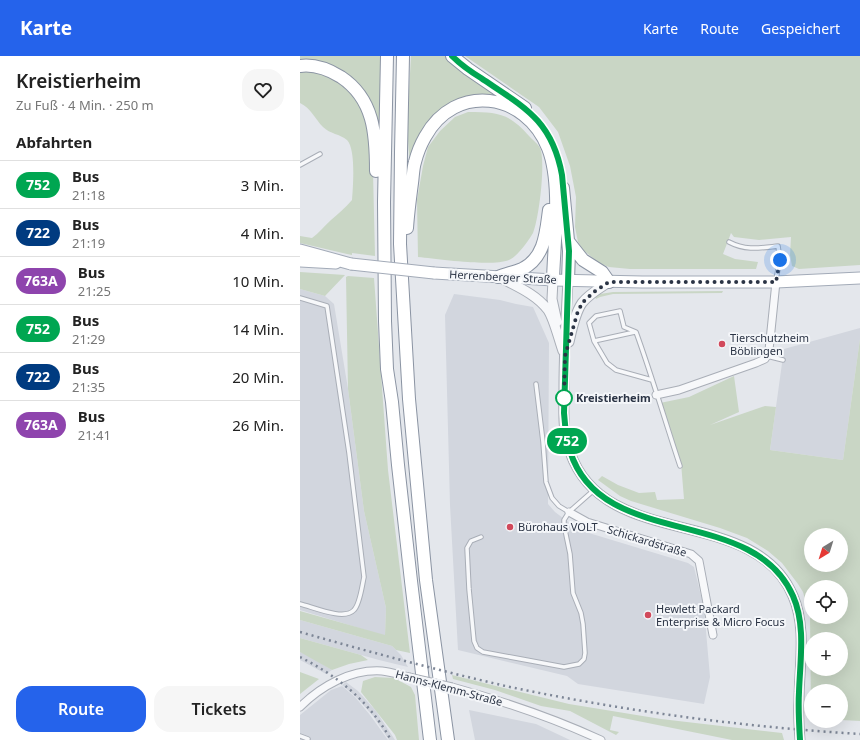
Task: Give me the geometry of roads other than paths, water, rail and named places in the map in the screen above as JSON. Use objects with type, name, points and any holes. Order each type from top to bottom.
[{"type":"highway","points":[[387,56],[384,234],[387,369],[430,740]]},
{"type":"highway","points":[[403,56],[400,152],[400,236],[409,399],[426,572],[448,740]]},
{"type":"highway","points":[[452,56],[468,69],[520,104],[544,127],[553,142],[560,164],[568,240],[568,281]]},
{"type":"highway","points":[[300,66],[309,65],[323,68],[336,74],[350,84],[360,94],[367,108],[372,123],[376,150],[377,220],[384,234]]},
{"type":"highway","points":[[403,283],[406,232],[414,162],[426,136],[440,117],[454,106],[470,101],[501,103],[511,107],[527,117],[542,134],[552,158],[555,183],[553,280]]},
{"type":"highway","points":[[498,277],[526,266],[540,253],[545,239],[549,206],[555,183]]},
{"type":"highway","points":[[568,240],[583,260],[602,272],[609,282]]},
{"type":"main road","name":"Herrenberger Straße","points":[[300,250],[351,264]]},
{"type":"main road","name":"Herrenberger Straße","points":[[300,261],[310,263],[351,264],[434,273],[568,281],[776,282],[860,278]]},
{"type":"street","points":[[498,277],[528,293],[538,300],[548,311],[565,356]]},
{"type":"street","name":"Schickardstraße","points":[[553,280],[552,299],[565,356]]},
{"type":"street","name":"Schickardstraße","points":[[568,281],[564,413],[566,435],[570,453],[580,472],[594,490],[614,505],[637,515],[715,536],[751,551],[763,558],[784,579],[798,608],[801,625],[799,701],[800,740]]},
{"type":"street","points":[[565,356],[580,307],[594,292],[609,282]]},
{"type":"street","points":[[656,395],[679,390],[750,366],[761,361],[767,356],[770,344],[776,282]]},
{"type":"street","name":"Schickardstraße","points":[[569,512],[587,522],[691,554],[699,561],[713,635]]},
{"type":"street","name":"Hanns-Klemm-Straße","points":[[300,707],[309,698],[331,683],[353,674],[382,671],[492,698],[558,721],[601,740]]},
{"type":"lane","points":[[300,165],[320,154]]},
{"type":"lane","points":[[729,242],[738,247],[749,248],[778,246],[780,260],[776,282]]},
{"type":"lane","points":[[300,298],[327,306],[349,453],[364,577],[361,595],[355,610],[348,614],[341,615],[300,604]]},
{"type":"lane","points":[[652,380],[616,370],[607,363],[594,340],[589,324],[596,316],[620,311],[624,327],[636,332],[652,380],[656,395],[680,466]]},
{"type":"lane","points":[[594,340],[636,332]]},
{"type":"lane","points":[[767,356],[782,360]]},
{"type":"lane","points":[[536,384],[546,482],[552,498],[559,506],[569,512]]},
{"type":"lane","points":[[481,537],[471,541],[467,548],[474,641],[477,648],[483,652],[564,667],[571,667],[579,664],[584,659],[585,653],[581,613],[573,593],[570,554],[564,520],[569,512],[594,490]]},
{"type":"lane","points":[[300,736],[308,739]]},
{"type":"railway","points":[[300,632],[458,674],[553,696],[684,717],[772,727],[860,734]]},
{"type":"railway","points":[[300,657],[328,673],[352,691],[373,713],[391,740]]},
{"type":"place","name":"Tierschutzheim Böblingen","points":[[722,344]]},
{"type":"place","name":"Kreistierheim","points":[[564,398]]},
{"type":"place","name":"Bürohaus VOLT","points":[[510,527]]},
{"type":"place","name":"Hewlett Packard Enterprise & Micro Focus","points":[[648,615]]}]
